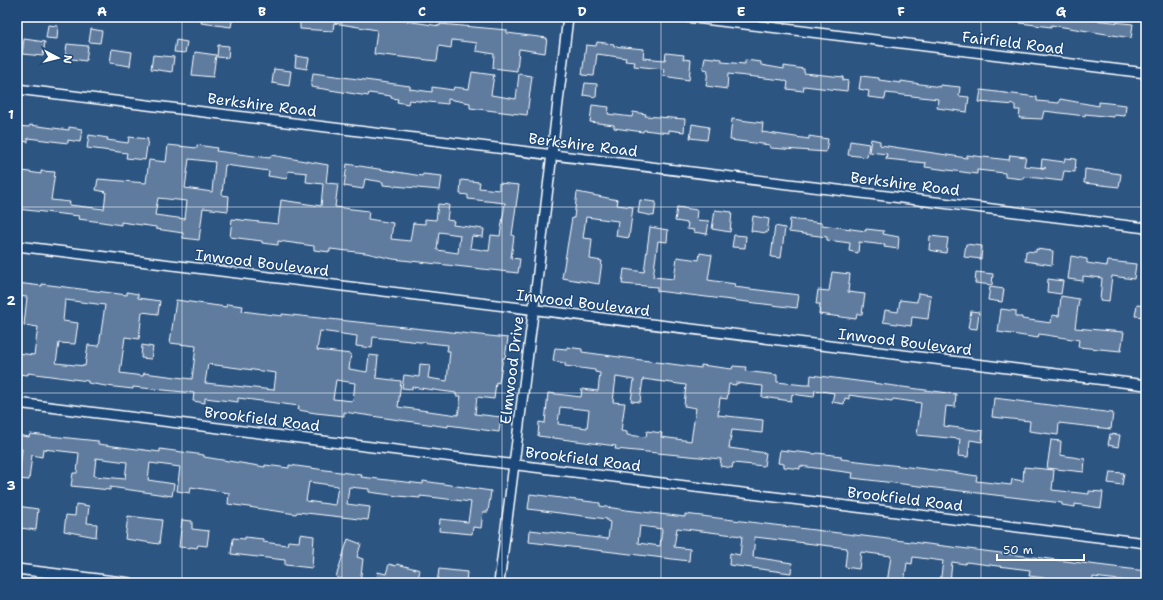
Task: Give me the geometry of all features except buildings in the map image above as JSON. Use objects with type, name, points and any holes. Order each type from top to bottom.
[{"type":"street","name":"Elmwood Drive","points":[[499,583],[534,311],[568,17]]},
{"type":"street","name":"Fairfield Road","points":[[687,17],[1146,73]]},
{"type":"street","name":"Berkshire Road","points":[[17,89],[1146,228]]},
{"type":"street","name":"Inwood Boulevard","points":[[17,246],[534,311],[1146,385]]},
{"type":"street","name":"Brookfield Road","points":[[17,403],[1146,543]]},
{"type":"street","points":[[17,569],[130,583]]}]
